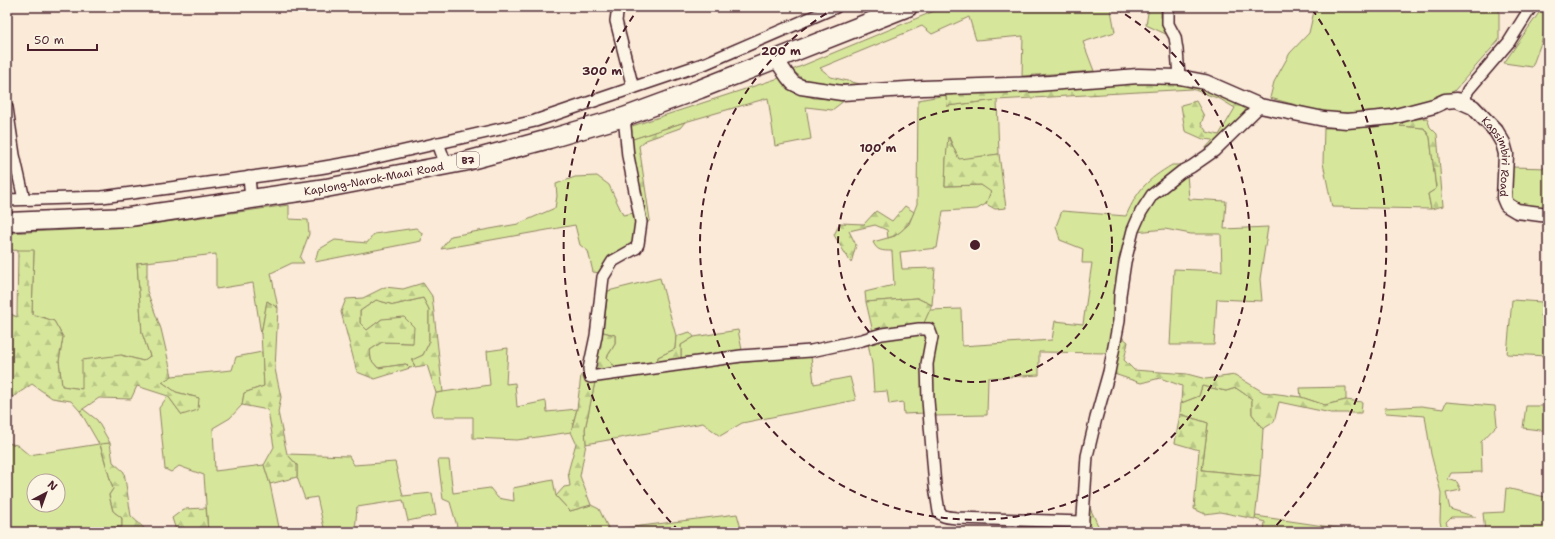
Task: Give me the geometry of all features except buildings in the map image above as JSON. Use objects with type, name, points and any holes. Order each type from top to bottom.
[{"type":"highway","name":"Kaplong-Narok-Maai Road","points":[[7,222],[129,217],[326,188],[446,165],[549,140],[624,117],[908,7]]},
{"type":"street","points":[[618,7],[616,21],[633,88]]},
{"type":"street","points":[[7,200],[102,197],[318,168],[535,121],[706,63],[836,7]]},
{"type":"street","points":[[1168,7],[1168,24],[1175,37],[1179,77]]},
{"type":"street","points":[[776,59],[793,83],[801,87],[842,93],[923,88],[1037,84],[1138,76],[1179,77],[1205,82],[1260,106],[1324,119],[1347,121],[1392,117],[1445,102],[1457,100],[1463,102],[1468,90],[1509,42],[1531,7]]},
{"type":"street","name":"Kapsimbiri Road","points":[[1463,102],[1473,107],[1487,121],[1496,131],[1502,143],[1506,154],[1504,198],[1507,205],[1517,211],[1548,215]]},
{"type":"street","points":[[624,117],[628,156],[641,222],[640,233],[636,248],[613,261],[603,277],[596,336],[589,369],[590,377],[741,356],[810,351],[862,340],[882,334],[929,329],[932,337],[927,364],[928,400],[935,486],[939,512],[945,517],[1082,527],[1087,456],[1096,418],[1110,372],[1120,321],[1120,295],[1125,262],[1133,230],[1141,212],[1152,195],[1181,172],[1214,151],[1260,106]]},
{"type":"street","points":[[7,108],[14,155],[24,199]]},
{"type":"street","points":[[438,143],[446,165]]},
{"type":"street","points":[[249,177],[251,199]]},
{"type":"green space","points":[[944,7],[1142,7],[1111,10],[1115,32],[1083,42],[1094,71],[1022,76],[1023,36],[976,40],[969,17],[932,34],[922,26],[820,68],[831,77],[864,85],[819,84],[803,79],[792,70]]},
{"type":"green space","points":[[1149,7],[1161,7],[1161,17],[1168,35],[1146,25]]},
{"type":"green space","points":[[1315,7],[1499,7],[1499,40],[1454,91],[1428,102],[1404,108],[1351,113],[1322,112],[1270,98],[1274,82],[1290,53],[1309,33]]},
{"type":"green space","points":[[1543,7],[1548,7],[1548,24],[1532,67],[1504,63]]},
{"type":"green space","points":[[779,78],[791,91],[814,98],[845,100],[832,110],[806,107],[811,139],[775,146],[768,98],[685,122],[630,140],[629,127]]},
{"type":"green space","points":[[1180,81],[1207,87],[1224,93],[1232,97],[1246,109],[1224,138],[1194,161],[1213,140],[1203,139],[1185,131],[1181,105],[1196,101],[1204,116],[1201,124],[1207,132],[1219,135],[1235,108],[1220,99],[1192,89],[997,100],[947,106],[946,95]]},
{"type":"green space","points":[[946,95],[947,106],[997,100],[999,154],[959,160],[949,137],[946,159],[945,186],[981,185],[991,191],[986,204],[977,209],[943,211],[937,248],[900,252],[902,269],[935,268],[932,305],[917,298],[866,302],[865,292],[894,285],[892,251],[880,250],[873,242],[895,236],[909,224],[917,204],[918,100]]},
{"type":"green space","points":[[1427,118],[1430,127],[1437,134],[1443,206],[1431,209],[1428,194],[1436,189],[1430,137],[1424,128],[1400,126],[1406,120]]},
{"type":"green space","points":[[1406,120],[1400,126],[1424,128],[1430,137],[1436,189],[1428,194],[1431,209],[1332,207],[1323,163],[1324,128],[1376,127]]},
{"type":"green space","points":[[685,122],[680,128],[646,140],[639,146],[650,220],[644,227],[630,140]]},
{"type":"green space","points":[[948,137],[959,159],[999,154],[1006,208],[995,209],[986,204],[991,192],[981,185],[945,186]]},
{"type":"green space","points":[[1172,165],[1183,165],[1158,182],[1146,195],[1121,259],[1109,353],[1039,352],[1039,375],[988,378],[987,415],[932,416],[930,363],[937,336],[923,325],[929,310],[961,309],[962,346],[1052,340],[1055,321],[1083,324],[1092,263],[1082,263],[1083,249],[1060,240],[1056,226],[1062,211],[1126,216],[1139,192],[1144,186]]},
{"type":"green space","points":[[1511,167],[1548,168],[1548,209],[1515,205],[1510,199]]},
{"type":"green space","points":[[1187,174],[1189,199],[1226,201],[1224,229],[1268,227],[1260,279],[1262,301],[1217,299],[1214,345],[1170,345],[1174,269],[1222,271],[1221,234],[1191,234],[1165,229],[1136,232],[1152,200]]},
{"type":"green space","points":[[597,176],[609,185],[623,215],[634,213],[637,233],[633,244],[607,259],[600,273],[593,272],[588,251],[580,245],[575,225],[441,249],[451,236],[518,224],[555,208],[557,196],[556,184],[575,177]]},
{"type":"green space","points":[[289,205],[289,219],[308,220],[309,234],[300,258],[304,263],[292,263],[271,273],[278,308],[267,301],[261,334],[253,283],[216,289],[216,254],[137,263],[142,333],[150,356],[143,361],[121,355],[82,389],[62,386],[59,361],[63,337],[54,321],[32,314],[34,251],[7,250],[7,233],[130,227]]},
{"type":"green space","points":[[905,206],[914,212],[910,221],[904,228],[893,236],[888,238],[887,230],[875,225],[849,231],[856,245],[851,263],[834,235],[840,223],[864,224],[876,211],[892,221]]},
{"type":"green space","points":[[416,228],[422,233],[421,241],[315,262],[318,250],[335,240],[367,243],[374,234]]},
{"type":"green space","points":[[18,250],[34,250],[32,314],[54,321],[63,337],[59,361],[62,386],[82,389],[82,360],[121,355],[143,361],[150,356],[142,333],[137,263],[147,262],[147,291],[161,329],[172,376],[162,382],[176,392],[199,398],[198,410],[182,415],[168,396],[137,386],[131,399],[99,398],[80,411],[71,401],[52,398],[32,384],[13,397],[7,392],[7,312],[17,317]]},
{"type":"green space","points":[[660,278],[676,336],[675,349],[658,357],[658,362],[620,369],[612,364],[607,357],[615,344],[615,335],[603,332],[608,291]]},
{"type":"green space","points":[[423,283],[432,296],[443,392],[436,393],[427,365],[415,367],[412,360],[423,355],[429,343],[429,309],[423,298],[394,305],[376,300],[360,311],[360,323],[367,330],[382,319],[404,317],[414,327],[413,343],[382,342],[370,350],[371,360],[378,368],[406,364],[410,368],[375,379],[357,372],[341,312],[346,299],[363,298],[385,287],[403,289]]},
{"type":"green space","points":[[423,298],[429,309],[429,343],[423,355],[413,360],[415,367],[410,368],[406,364],[378,368],[371,360],[370,350],[382,342],[413,343],[382,319],[367,330],[360,323],[360,311],[376,300],[394,305]]},
{"type":"green space","points":[[917,298],[932,305],[923,325],[873,332],[866,302]]},
{"type":"green space","points":[[1512,300],[1542,302],[1541,316],[1548,317],[1548,356],[1507,354]]},
{"type":"green space","points":[[267,301],[278,308],[275,369],[281,397],[278,412],[287,454],[297,465],[297,477],[270,484],[264,465],[274,447],[268,410],[242,405],[244,393],[264,386],[261,334]]},
{"type":"green space","points":[[738,330],[742,350],[681,359],[681,345],[694,337]]},
{"type":"green space","points":[[603,332],[615,335],[615,344],[607,357],[612,364],[620,369],[596,374],[593,368]]},
{"type":"green space","points":[[690,332],[694,337],[681,345],[681,359],[658,362],[658,357],[675,349],[676,336]]},
{"type":"green space","points":[[918,332],[924,334],[926,340],[925,413],[904,414],[903,402],[889,404],[887,391],[874,392],[872,364],[868,343]]},
{"type":"green space","points":[[1122,337],[1128,342],[1124,360],[1134,370],[1187,374],[1206,379],[1235,375],[1263,392],[1301,397],[1325,405],[1346,400],[1362,402],[1361,413],[1331,413],[1279,402],[1274,422],[1263,429],[1252,414],[1252,399],[1236,388],[1226,391],[1202,386],[1199,396],[1181,403],[1182,386],[1160,378],[1141,383],[1114,374]]},
{"type":"green space","points":[[508,348],[506,384],[515,383],[517,407],[546,401],[547,412],[577,409],[571,432],[517,440],[473,438],[473,417],[434,417],[432,409],[436,393],[490,385],[487,351]]},
{"type":"green space","points":[[262,352],[264,386],[244,393],[242,405],[230,418],[213,428],[215,471],[264,465],[270,484],[280,532],[208,532],[204,475],[179,466],[171,472],[165,469],[159,408],[168,396],[182,415],[199,398],[176,392],[162,382],[172,376],[232,370],[236,357]]},
{"type":"green space","points":[[811,356],[814,384],[850,377],[856,400],[742,423],[720,436],[703,423],[586,444],[585,429],[595,382],[704,366]]},
{"type":"green space","points":[[581,375],[586,380],[595,382],[585,429],[586,444],[580,476],[591,505],[570,511],[556,496],[564,487],[570,486],[568,472],[576,443],[571,432],[577,409]]},
{"type":"green space","points":[[1202,386],[1226,391],[1236,388],[1252,399],[1252,414],[1263,429],[1260,476],[1202,470],[1208,423],[1180,414],[1181,403],[1199,396]]},
{"type":"green space","points":[[1346,387],[1346,400],[1325,405],[1301,397],[1300,388]]},
{"type":"green space","points":[[1446,402],[1495,406],[1497,425],[1481,442],[1482,472],[1451,473],[1448,479],[1457,482],[1461,490],[1446,493],[1450,509],[1476,517],[1451,517],[1446,522],[1450,532],[1442,532],[1440,521],[1441,493],[1431,454],[1425,416],[1386,413],[1384,408],[1421,406],[1443,409]]},
{"type":"green space","points":[[1526,406],[1548,406],[1548,431],[1523,428]]},
{"type":"green space","points":[[83,409],[97,420],[110,443],[100,445],[113,489],[109,495],[113,511],[122,518],[122,527],[7,532],[7,443],[17,445],[29,455],[99,444],[80,411]]},
{"type":"green space","points":[[1180,414],[1208,423],[1202,470],[1260,476],[1255,519],[1220,512],[1205,514],[1194,509],[1199,450],[1175,443]]},
{"type":"green space","points":[[110,443],[113,462],[124,472],[131,516],[147,532],[27,532],[122,527],[122,518],[113,511],[109,495],[113,489],[100,444]]},
{"type":"green space","points":[[287,454],[349,456],[354,465],[395,462],[403,496],[432,493],[436,515],[408,521],[403,500],[357,507],[355,532],[325,532],[317,497],[305,499],[297,477],[297,465]]},
{"type":"green space","points":[[438,460],[449,460],[453,493],[490,488],[498,498],[514,501],[513,488],[553,480],[556,496],[570,511],[591,505],[599,509],[609,530],[737,514],[742,532],[446,532],[457,526],[450,502],[443,499]]},
{"type":"green space","points":[[1506,488],[1545,497],[1548,491],[1548,532],[1485,532],[1483,513],[1504,512]]},
{"type":"green space","points":[[1089,506],[1101,532],[1086,532]]},
{"type":"green space","points":[[206,508],[208,532],[181,532],[176,530],[172,518],[184,509]]},
{"type":"green space","points":[[1256,516],[1344,529],[1344,532],[1264,532],[1265,522],[1255,519]]}]
